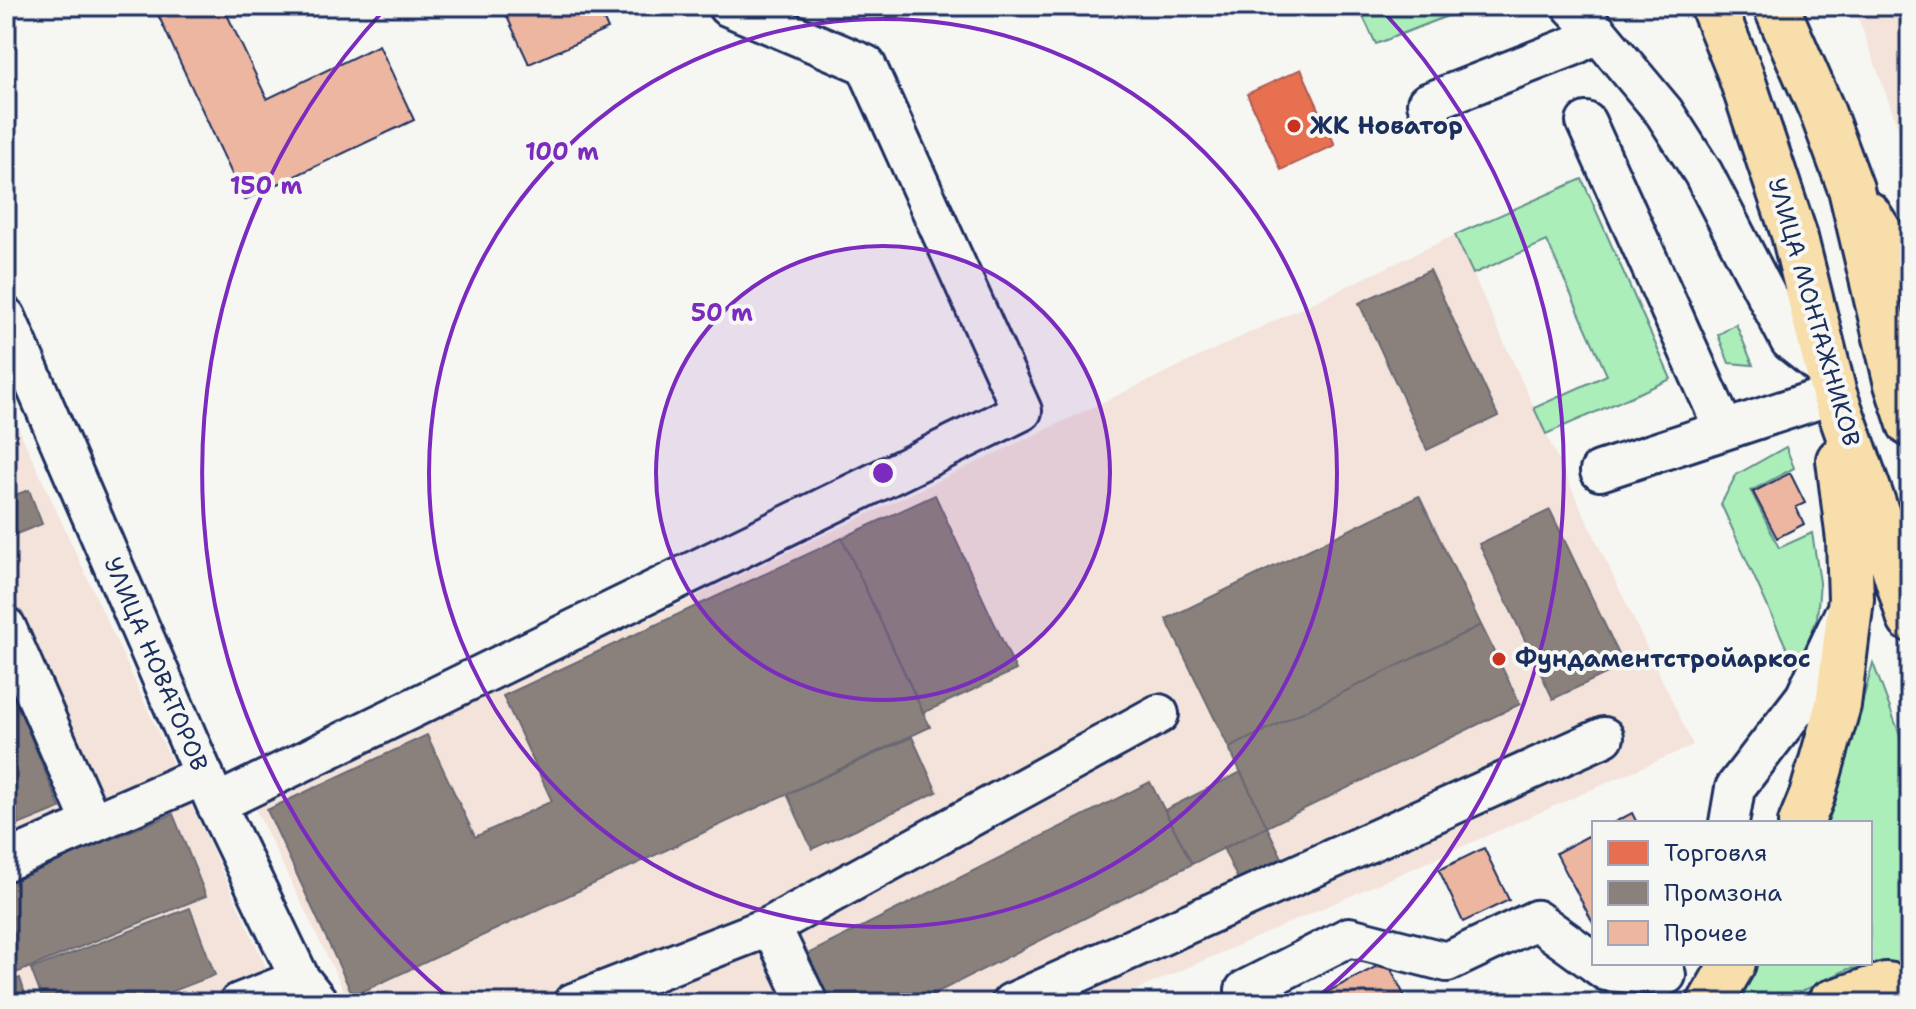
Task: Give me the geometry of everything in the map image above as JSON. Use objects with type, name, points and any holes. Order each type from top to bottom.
[{"type":"main road","name":"УЛИЦА МОНТАЖНИКОВ","points":[[1713,6],[1740,73],[1794,234],[1831,383],[1910,619]]},
{"type":"main road","points":[[1776,6],[1822,111],[1851,189],[1897,384],[1910,424]]},
{"type":"main road","points":[[1851,189],[1910,279]]},
{"type":"main road","points":[[1802,821],[1838,705],[1851,599],[1849,540],[1831,383]]},
{"type":"main road","points":[[1710,1003],[1732,965]]},
{"type":"main road","points":[[1830,1003],[1886,985],[1910,989]]},
{"type":"street","points":[[6,861],[92,823],[210,789],[1022,411],[866,65],[727,6]]},
{"type":"street","points":[[1427,103],[1573,46],[1585,19],[1664,112],[1703,173],[1790,341],[1831,383],[1724,429],[1600,471]]},
{"type":"street","points":[[1586,122],[1724,429]]},
{"type":"street","name":"УЛИЦА НОВАТОРОВ","points":[[6,317],[210,789],[310,991]]},
{"type":"street","points":[[1729,821],[1735,788],[1805,697],[1851,599]]},
{"type":"street","points":[[6,627],[92,823]]},
{"type":"street","points":[[573,1003],[771,926],[1159,714]]},
{"type":"street","points":[[1011,1003],[1604,737]]},
{"type":"street","points":[[1252,1003],[1245,990],[1349,937],[1447,962],[1536,920],[1592,961]]},
{"type":"street","points":[[771,926],[808,1003]]},
{"type":"street","points":[[1598,965],[1606,971],[1662,980]]},
{"type":"street","points":[[239,1003],[310,991]]},
{"type":"shaded area","points":[[1854,6],[1910,6],[1910,159],[1908,155]]},
{"type":"shaded area","points":[[1455,235],[1693,745],[1107,1003],[354,1003],[344,991],[254,806]]},
{"type":"shaded area","points":[[6,401],[282,1002],[282,1003],[6,1003]]},
{"type":"green space","points":[[1358,6],[1473,6],[1376,44]]},
{"type":"green space","points":[[1582,179],[1671,379],[1546,434],[1534,408],[1607,375],[1547,241],[1473,274],[1455,235]]},
{"type":"green space","points":[[1736,324],[1753,365],[1729,363],[1718,335]]},
{"type":"green space","points":[[1786,447],[1794,468],[1751,491],[1779,548],[1812,533],[1820,582],[1817,618],[1797,671],[1721,504],[1736,475]]},
{"type":"green space","points":[[1873,663],[1910,762],[1910,962],[1848,969],[1778,1003],[1734,1003],[1756,965],[1872,965],[1872,821],[1824,821],[1839,787]]},
{"type":"building: Торговля","name":"ЖК Новатор","points":[[1301,69],[1335,145],[1281,170],[1247,94]]},
{"type":"building: Промзона","points":[[1430,270],[1498,416],[1427,450],[1359,303]]},
{"type":"building: Промзона","points":[[29,490],[42,524],[6,538],[6,498]]},
{"type":"building: Промзона","points":[[935,495],[1016,670],[923,713],[842,538]]},
{"type":"building: Промзона","points":[[1419,496],[1481,625],[1229,748],[1166,619]]},
{"type":"building: Промзона","points":[[1550,510],[1624,665],[1553,699],[1479,544]]},
{"type":"building: Промзона","points":[[842,538],[930,727],[353,996],[267,810],[427,735],[475,837],[552,801],[503,696]]},
{"type":"building: Промзона","points":[[1481,625],[1520,704],[1267,827],[1229,748]]},
{"type":"building: Промзона","points":[[6,677],[60,808],[6,830]]},
{"type":"building: Промзона","points":[[912,737],[937,792],[812,849],[787,794]]},
{"type":"building: Промзона","points":[[1241,772],[1267,827],[1192,864],[1165,810]]},
{"type":"building: Промзона","points":[[1150,782],[1192,864],[916,1003],[830,1003],[806,955]]},
{"type":"building: Промзона","points":[[173,814],[206,896],[6,977],[6,882]]},
{"type":"building: Промзона","points":[[1267,827],[1288,870],[1244,892],[1223,848]]},
{"type":"building: Промзона","points":[[190,908],[215,975],[142,1003],[44,1003],[31,969]]},
{"type":"building: Промзона","points":[[20,978],[28,1003],[6,1003],[6,983]]},
{"type":"building: Прочее","points":[[154,6],[223,6],[267,99],[379,45],[414,120],[244,200]]},
{"type":"building: Прочее","points":[[502,6],[598,6],[608,29],[529,64]]},
{"type":"building: Прочее","points":[[1790,473],[1805,503],[1796,507],[1804,524],[1777,538],[1753,492]]},
{"type":"building: Прочее","points":[[1632,813],[1636,821],[1617,821]]},
{"type":"building: Прочее","points":[[1592,834],[1592,921],[1556,853]]},
{"type":"building: Прочее","points":[[1484,848],[1509,900],[1463,922],[1439,870]]},
{"type":"building: Прочее","points":[[1387,961],[1408,1003],[1328,1003],[1323,994]]},
{"type":"place","name":"ЖК Новатор","points":[[1294,126]]},
{"type":"place","name":"Фундаментстройаркос","points":[[1499,659]]}]
